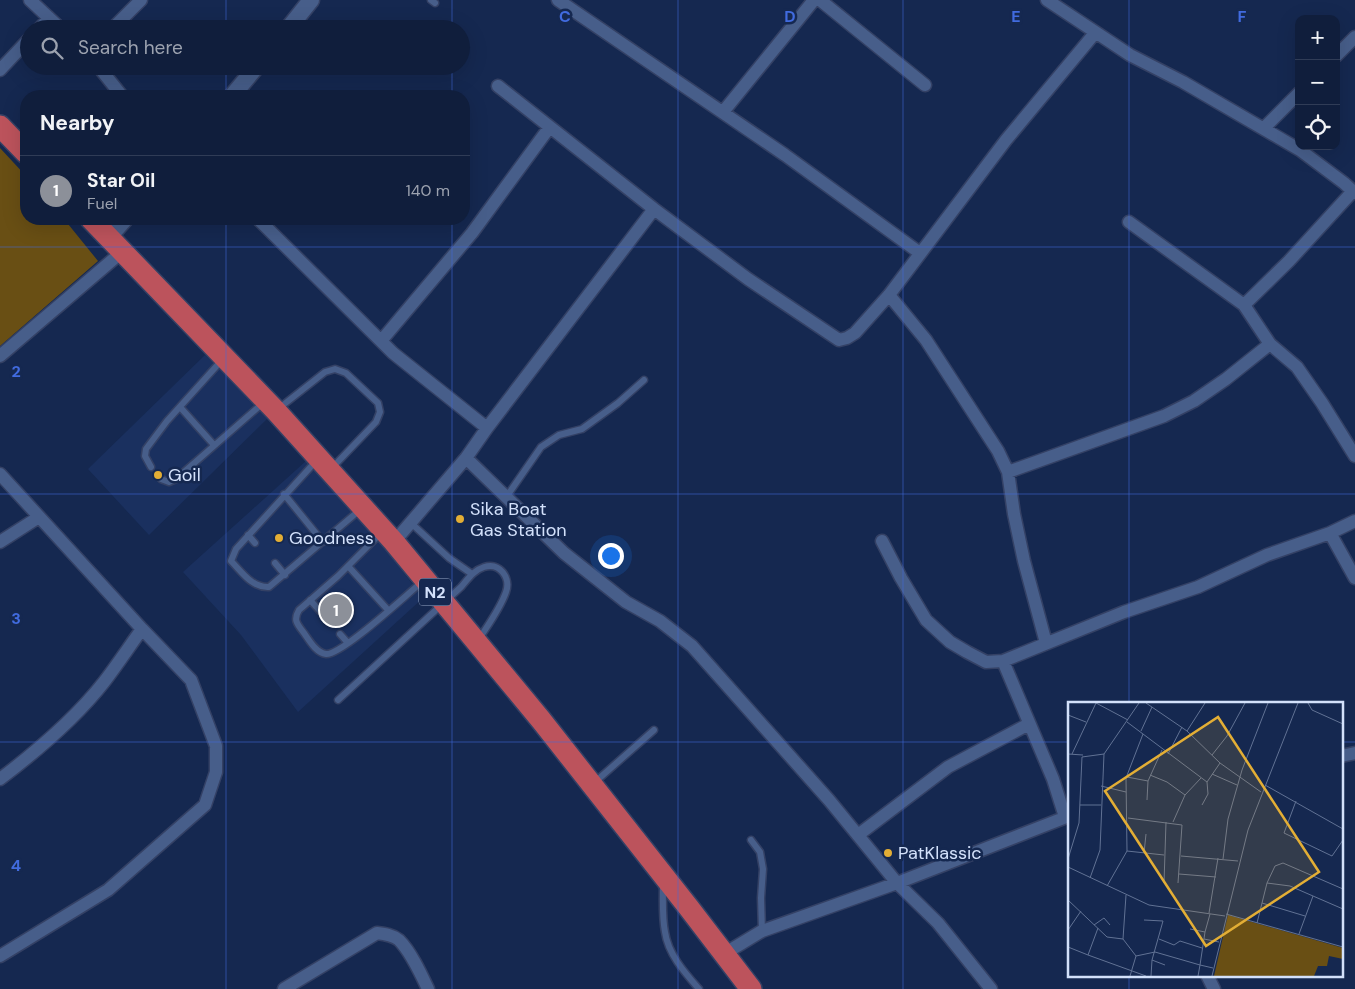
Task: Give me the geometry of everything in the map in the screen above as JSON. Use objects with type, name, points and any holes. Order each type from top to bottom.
[{"type":"highway","points":[[0,126],[20,147]]},
{"type":"highway","name":"N2","points":[[97,225],[271,406],[389,536],[592,785],[750,989]]},
{"type":"street","points":[[30,0],[49,18]]},
{"type":"street","points":[[121,20],[141,0]]},
{"type":"street","points":[[295,20],[311,0]]},
{"type":"street","points":[[558,0],[785,155],[920,253]]},
{"type":"street","points":[[723,112],[814,0]]},
{"type":"street","points":[[820,0],[925,85]]},
{"type":"street","points":[[1047,0],[1130,55],[1183,82],[1300,150],[1354,192],[1289,261],[1244,305]]},
{"type":"street","points":[[498,86],[654,209],[748,279],[839,340],[848,338],[855,333],[889,295],[1006,140],[1095,33]]},
{"type":"street","points":[[1340,52],[1355,37]]},
{"type":"street","points":[[0,70],[20,49]]},
{"type":"street","points":[[105,75],[117,90]]},
{"type":"street","points":[[237,90],[250,75]]},
{"type":"street","points":[[1264,128],[1295,97]]},
{"type":"street","points":[[381,341],[472,233],[549,128]]},
{"type":"street","points":[[389,536],[411,523],[466,458],[654,209]]},
{"type":"street","points":[[1129,222],[1244,305],[1270,344],[1297,367],[1355,456]]},
{"type":"street","points":[[0,356],[116,244],[123,225]]},
{"type":"street","points":[[264,225],[393,352],[487,428]]},
{"type":"street","points":[[889,295],[926,340],[998,451],[1008,472],[1014,514],[1024,561],[1046,643]]},
{"type":"street","points":[[1008,472],[1164,416],[1194,401],[1226,379],[1270,344]]},
{"type":"street","points":[[466,458],[564,553],[626,602],[660,621],[692,646],[829,800],[897,884],[938,923],[991,989]]},
{"type":"street","points":[[0,474],[191,680],[216,746],[216,772],[205,805],[108,890],[0,956]]},
{"type":"street","points":[[0,542],[39,517]]},
{"type":"street","points":[[882,540],[901,578],[926,620],[950,642],[986,662],[1003,661],[1124,612],[1198,587],[1267,555],[1330,533],[1355,521]]},
{"type":"street","points":[[1330,533],[1355,578]]},
{"type":"street","points":[[0,779],[28,757],[71,717],[103,683],[142,629]]},
{"type":"street","points":[[724,954],[762,931],[897,884],[1067,816],[1003,661]]},
{"type":"street","points":[[858,835],[948,767],[1029,724]]},
{"type":"street","points":[[1342,756],[1355,753]]},
{"type":"street","points":[[284,989],[377,933],[388,934],[399,940],[417,966],[428,989]]},
{"type":"street","points":[[1208,976],[1214,989]]},
{"type":"lane","points":[[151,467],[145,456],[146,449],[180,407],[224,358]]},
{"type":"lane","points":[[161,479],[169,482],[176,479],[214,446],[271,406],[325,372],[335,369],[346,373],[378,403],[380,412],[376,422],[324,465],[284,494],[236,549],[231,561],[255,585],[261,588],[269,587],[362,508]]},
{"type":"lane","points":[[507,496],[541,447],[560,435],[582,429],[618,403],[644,380]]},
{"type":"lane","points":[[180,407],[214,446]]},
{"type":"lane","points":[[284,494],[323,542]]},
{"type":"lane","points":[[411,523],[448,558],[472,574]]},
{"type":"lane","points":[[248,535],[255,543]]},
{"type":"lane","points":[[389,536],[348,566],[299,610],[295,616],[296,622],[318,651],[325,654],[334,652],[348,644],[425,580]]},
{"type":"lane","points":[[274,563],[285,575]]},
{"type":"lane","points":[[348,566],[388,610]]},
{"type":"lane","points":[[338,700],[444,603],[472,574],[483,567],[494,566],[503,571],[507,591],[477,642]]},
{"type":"lane","points":[[310,600],[320,611]]},
{"type":"lane","points":[[340,634],[348,644]]},
{"type":"lane","points":[[592,785],[654,730]]},
{"type":"lane","points":[[751,840],[760,852],[763,868],[761,898],[762,931]]},
{"type":"lane","points":[[662,874],[665,932],[669,947],[684,972],[698,989]]},
{"type":"shaded area","points":[[0,148],[20,170],[20,225],[69,225],[98,261],[0,346]]},
{"type":"shaded area","points":[[205,355],[268,418],[149,535],[88,469]]},
{"type":"shaded area","points":[[306,461],[364,521],[423,598],[298,712],[241,635],[183,572]]},
{"type":"place","name":"Goil","points":[[158,475]]},
{"type":"place","name":"Sika Boat Gas Station","points":[[460,519]]},
{"type":"place","name":"Goodness","points":[[279,538]]},
{"type":"place","name":"Star Oil","points":[[336,610]]},
{"type":"place","name":"PatKlassic","points":[[888,853]]}]
